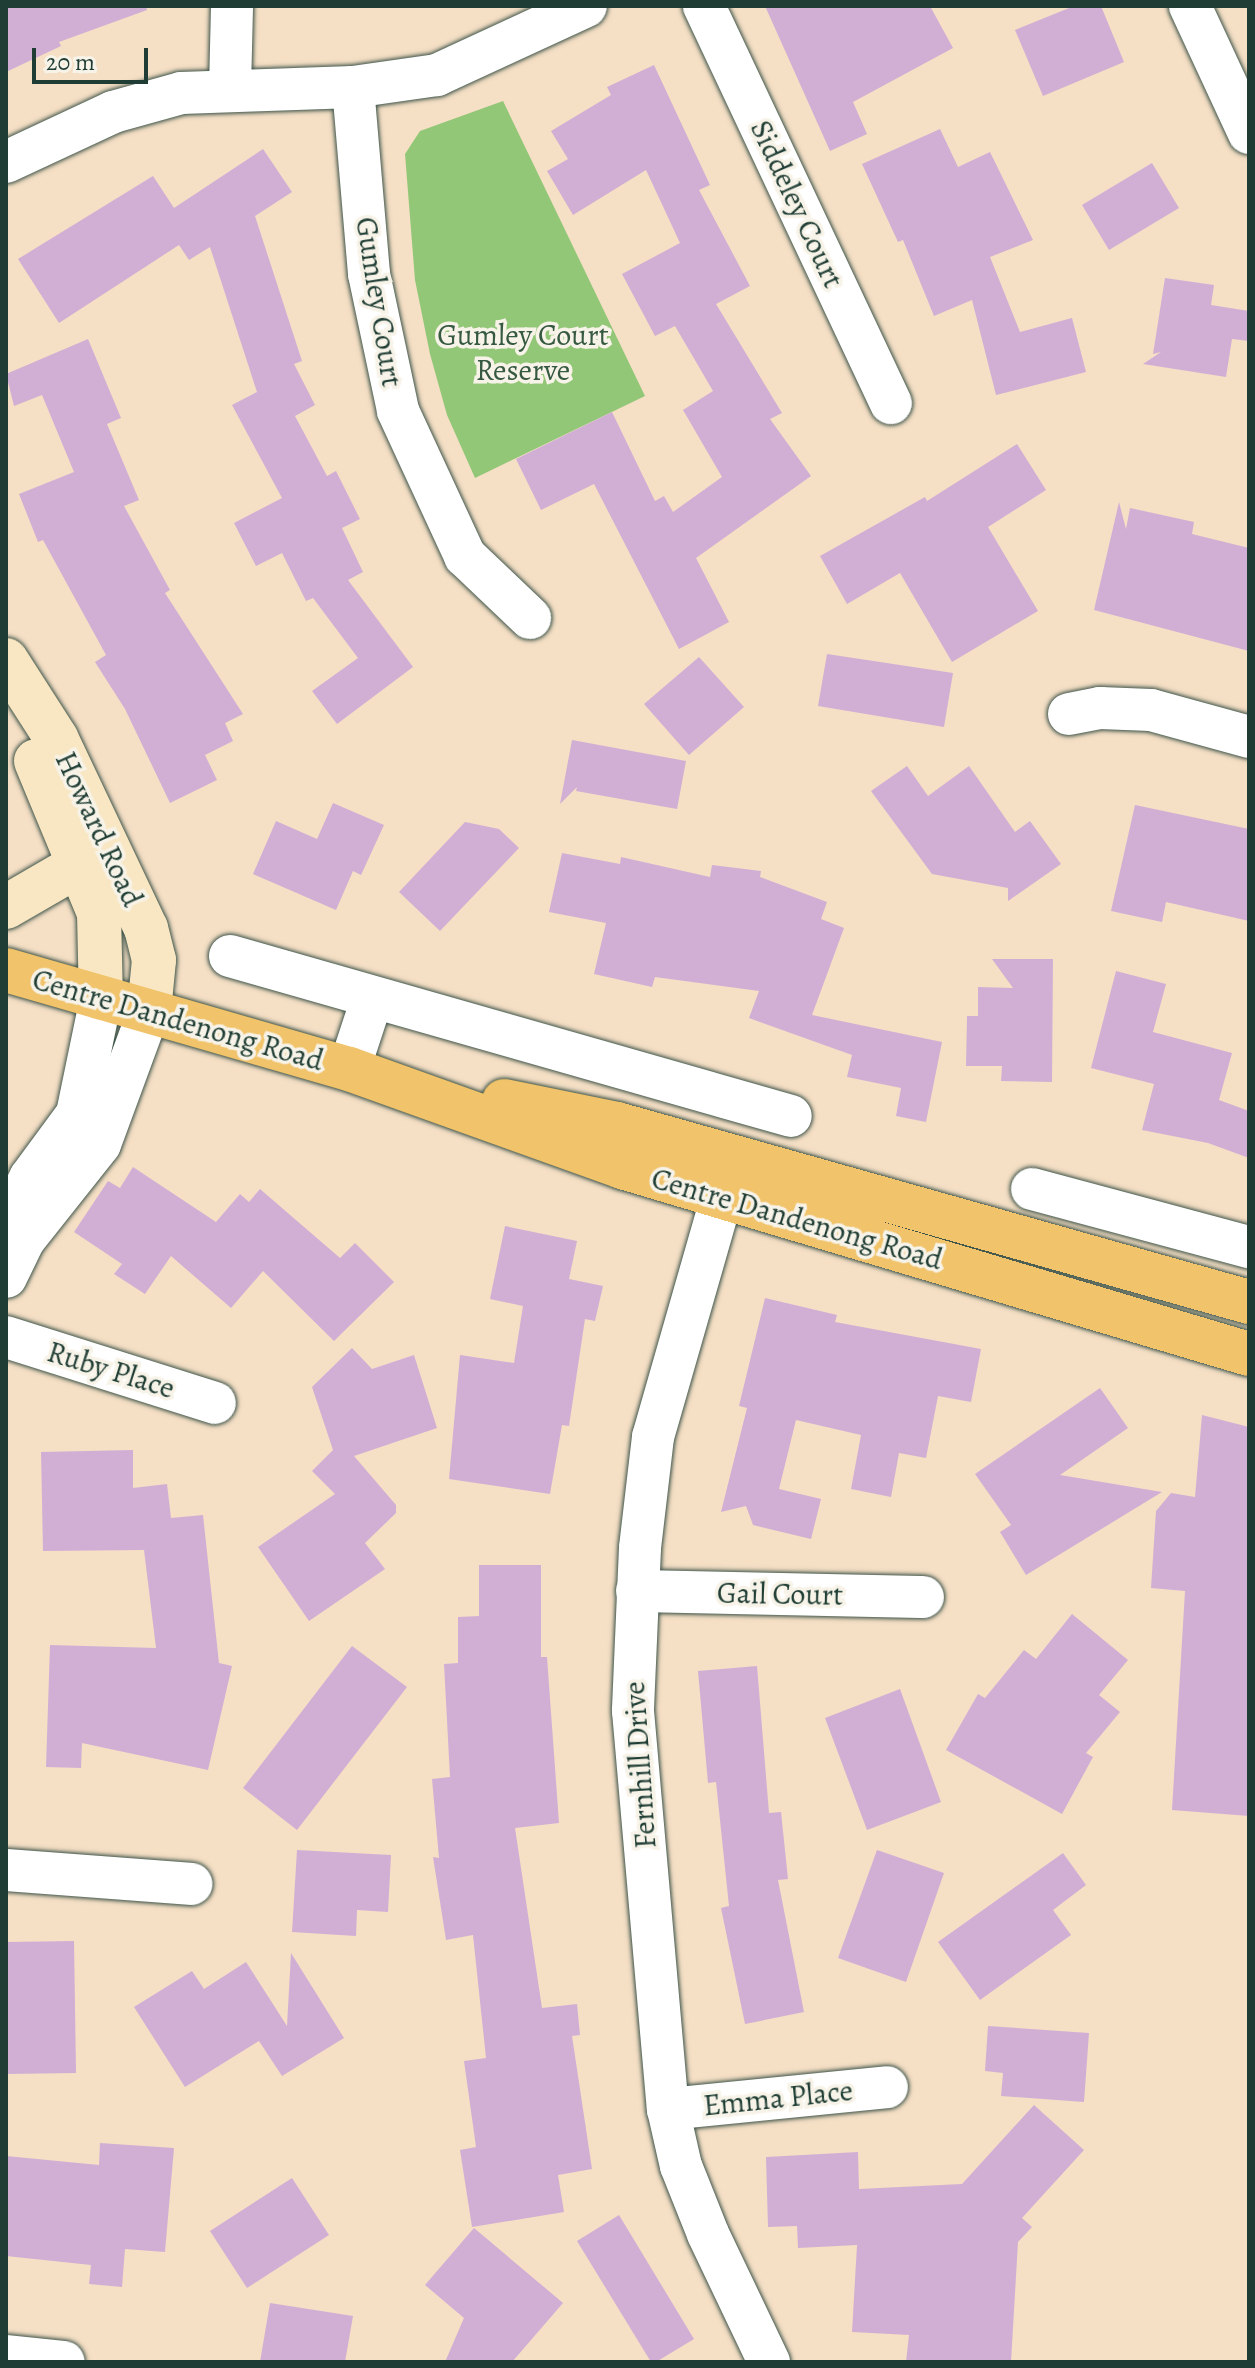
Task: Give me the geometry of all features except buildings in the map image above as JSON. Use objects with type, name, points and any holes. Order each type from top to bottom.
[{"type":"main road","name":"Howard Road","points":[[6,660],[56,738],[146,928],[154,960],[149,1011]]},
{"type":"main road","name":"Howard Road","points":[[6,685],[82,863],[99,913],[101,998]]},
{"type":"main road","points":[[6,907],[82,863]]},
{"type":"main road","name":"Centre Dandenong Road","points":[[6,970],[349,1069],[617,1124],[728,1177],[1249,1354]]},
{"type":"main road","name":"Centre Dandenong Road","points":[[728,1177],[1109,1259],[1249,1302]]},
{"type":"street","points":[[230,89],[232,6]]},
{"type":"street","points":[[6,162],[143,101],[230,89],[353,87],[437,75],[586,6]]},
{"type":"street","name":"Siddeley Court","points":[[704,6],[891,403]]},
{"type":"street","points":[[1190,6],[1249,133]]},
{"type":"street","name":"Gumley Court","points":[[353,87],[369,274],[398,411],[465,556],[530,618]]},
{"type":"street","points":[[1069,714],[1100,708],[1151,710],[1249,737]]},
{"type":"street","points":[[230,956],[372,999],[791,1116]]},
{"type":"street","points":[[6,1225],[22,1191],[77,1114],[101,998]]},
{"type":"street","name":"Centre Dandenong Road","points":[[349,1069],[372,999]]},
{"type":"street","points":[[6,1277],[24,1240],[100,1144],[149,1011]]},
{"type":"street","name":"Fernhill Drive","points":[[728,1177],[653,1437],[637,1591],[633,1711],[668,2109],[681,2166],[708,2234],[769,2362]]},
{"type":"street","points":[[1032,1189],[1249,1247]]},
{"type":"street","name":"Ruby Place","points":[[6,1337],[215,1403]]},
{"type":"street","name":"Gail Court","points":[[637,1591],[923,1597]]},
{"type":"street","points":[[6,1870],[191,1884]]},
{"type":"street","name":"Emma Place","points":[[668,2109],[887,2087]]},
{"type":"street","points":[[6,2356],[64,2362]]},
{"type":"green space","name":"Gumley Court Reserve","points":[[503,101],[645,396],[475,478],[447,415],[430,354],[415,280],[405,154],[420,131]]}]
